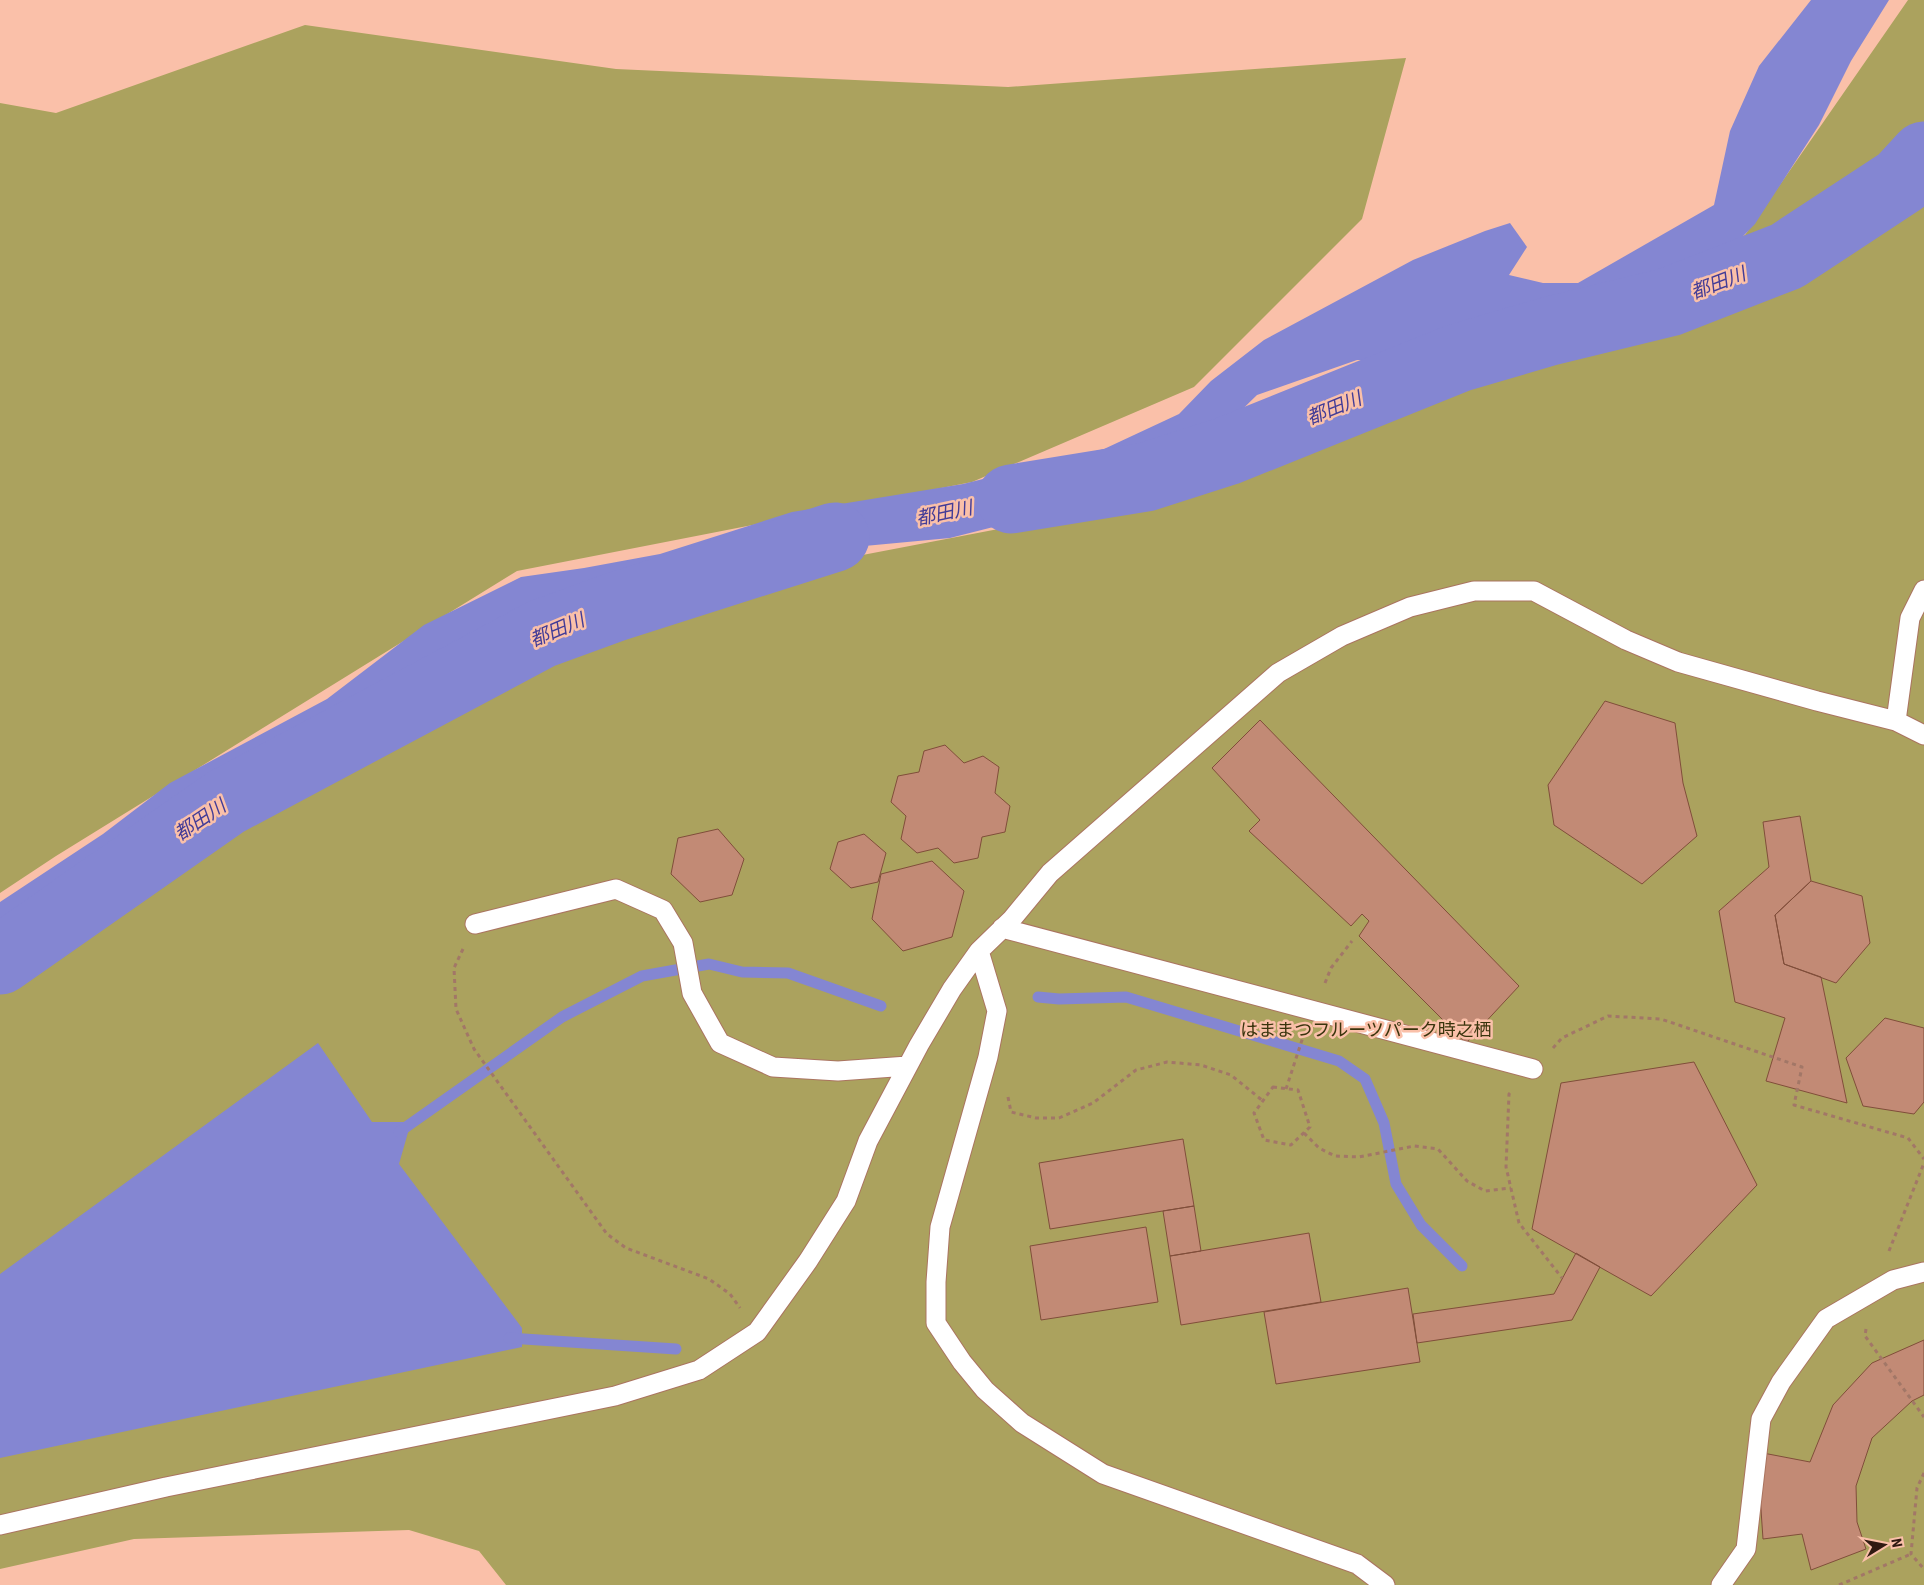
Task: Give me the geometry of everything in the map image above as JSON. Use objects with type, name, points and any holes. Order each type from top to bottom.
[{"type":"lane","points":[[1896,721],[1910,618],[1924,590]]},
{"type":"lane","points":[[0,1525],[166,1487],[616,1396],[699,1370],[757,1332],[808,1261],[846,1201],[868,1141],[952,988],[979,951],[1002,928],[1050,873],[1278,673],[1342,636],[1410,607],[1474,591],[1534,591],[1626,640],[1678,662],[1817,702],[1896,721],[1924,735]]},
{"type":"lane","points":[[475,924],[616,889],[663,910],[683,943],[692,993],[720,1043],[773,1067],[838,1072],[908,1066]]},
{"type":"lane","points":[[1002,928],[1533,1069]]},
{"type":"lane","points":[[979,951],[996,1011],[988,1057],[940,1227],[936,1282],[936,1324],[962,1362],[985,1390],[1022,1424],[1103,1474],[1357,1564],[1385,1585]]},
{"type":"lane","points":[[1721,1585],[1746,1549],[1761,1419],[1780,1382],[1826,1319],[1893,1280],[1924,1272]]},
{"type":"path","points":[[475,924],[454,968],[456,1009],[474,1049],[607,1234],[626,1248],[710,1279],[730,1294],[757,1332]]},
{"type":"path","points":[[1562,1278],[1519,1223],[1506,1167],[1509,1094],[1562,1038],[1608,1016],[1661,1019],[1802,1067],[1794,1105],[1908,1138],[1924,1159]]},
{"type":"path","points":[[1286,1089],[1306,1028]]},
{"type":"path","points":[[1007,1094],[1011,1112],[1036,1118],[1059,1118],[1093,1103],[1136,1070],[1167,1062],[1201,1065],[1231,1075],[1263,1101]]},
{"type":"path","points":[[1272,1087],[1298,1090],[1310,1127],[1291,1145],[1264,1140],[1254,1113],[1263,1101],[1272,1087]]},
{"type":"path","points":[[1304,1133],[1319,1148],[1335,1156],[1359,1157],[1414,1146],[1438,1149],[1467,1181],[1485,1191],[1511,1188]]},
{"type":"path","points":[[1924,1472],[1917,1488],[1911,1554],[1924,1569]]},
{"type":"path","points":[[1839,1585],[1911,1554]]},
{"type":"green space","name":"はままつフルーツパーク時之栖","points":[[1908,0],[1924,0],[1924,1585],[506,1585],[479,1551],[409,1530],[134,1539],[0,1569],[0,979],[270,778],[649,596],[1025,524],[1437,377],[1745,235]]},
{"type":"green space","points":[[305,25],[616,69],[1008,87],[1406,58],[1362,219],[1194,387],[972,482],[517,571],[56,856],[0,893],[0,103],[56,113]]},
{"type":"water","points":[[1811,0],[1889,0],[1851,61],[1819,125],[1755,224],[1708,272],[1638,300],[1529,320],[1484,320],[1442,336],[1392,360],[1357,360],[1257,395],[1219,432],[1029,518],[950,538],[843,548],[681,576],[509,631],[415,667],[321,719],[176,807],[0,925],[0,902],[103,834],[170,783],[327,699],[424,625],[521,577],[660,554],[792,512],[963,484],[1104,449],[1179,414],[1211,381],[1264,340],[1413,260],[1510,223],[1527,247],[1509,275],[1543,283],[1578,283],[1714,205],[1730,131],[1759,66]]},
{"type":"water","points":[[318,1043],[372,1122],[411,1122],[399,1164],[522,1328],[522,1347],[0,1458],[0,1274]]},
{"type":"building","points":[[1605,701],[1675,723],[1683,783],[1697,836],[1642,884],[1554,825],[1548,785]]},
{"type":"building","points":[[1260,720],[1519,986],[1466,1043],[1359,936],[1369,921],[1362,914],[1351,926],[1249,831],[1260,820],[1212,768]]},
{"type":"building","points":[[945,745],[964,763],[983,756],[999,767],[995,793],[1010,806],[1005,832],[982,837],[978,858],[954,863],[938,848],[917,853],[901,839],[906,816],[891,802],[898,776],[919,772],[924,751]]},
{"type":"building","points":[[1800,816],[1811,881],[1775,915],[1784,964],[1821,977],[1847,1103],[1766,1081],[1785,1018],[1735,1002],[1719,911],[1769,867],[1763,822]]},
{"type":"building","points":[[718,829],[744,859],[732,895],[700,902],[671,874],[678,838]]},
{"type":"building","points":[[864,834],[886,853],[878,882],[851,888],[830,869],[838,842]]},
{"type":"building","points":[[932,861],[964,891],[952,937],[903,951],[872,919],[881,874]]},
{"type":"building","points":[[1811,881],[1862,896],[1870,943],[1836,983],[1784,964],[1775,915]]},
{"type":"building","points":[[1885,1018],[1924,1028],[1924,1102],[1914,1114],[1863,1106],[1846,1058]]},
{"type":"building","points":[[1694,1062],[1757,1185],[1651,1296],[1532,1229],[1561,1083]]},
{"type":"building","points":[[1183,1139],[1194,1206],[1050,1229],[1039,1163]]},
{"type":"building","points":[[1194,1206],[1201,1251],[1170,1256],[1163,1211]]},
{"type":"building","points":[[1146,1227],[1158,1302],[1041,1320],[1030,1246]]},
{"type":"building","points":[[1309,1233],[1321,1302],[1181,1325],[1170,1256]]},
{"type":"building","points":[[1576,1253],[1600,1267],[1572,1320],[1417,1343],[1413,1314],[1554,1294]]},
{"type":"building","points":[[1408,1288],[1420,1362],[1276,1384],[1264,1312]]},
{"type":"building","points":[[1924,1340],[1924,1395],[1912,1401],[1872,1438],[1856,1486],[1857,1522],[1866,1549],[1811,1570],[1802,1534],[1763,1539],[1760,1495],[1763,1453],[1810,1462],[1833,1405],[1872,1363]]},
{"type":"waterway","name":"都田川","points":[[1011,499],[1146,477],[1227,451],[1458,358],[1550,331],[1669,302],[1787,256],[1901,181],[1924,156]]},
{"type":"waterway","name":"都田川","points":[[0,960],[226,802],[541,634],[615,607],[835,537]]},
{"type":"waterway","points":[[399,1132],[562,1017],[642,976],[709,964],[742,972],[788,973],[881,1006]]},
{"type":"waterway","points":[[1038,997],[1059,999],[1126,997],[1339,1061],[1365,1079],[1384,1123],[1396,1184],[1421,1225],[1462,1266]]},
{"type":"waterway","points":[[509,1338],[676,1349]]}]
